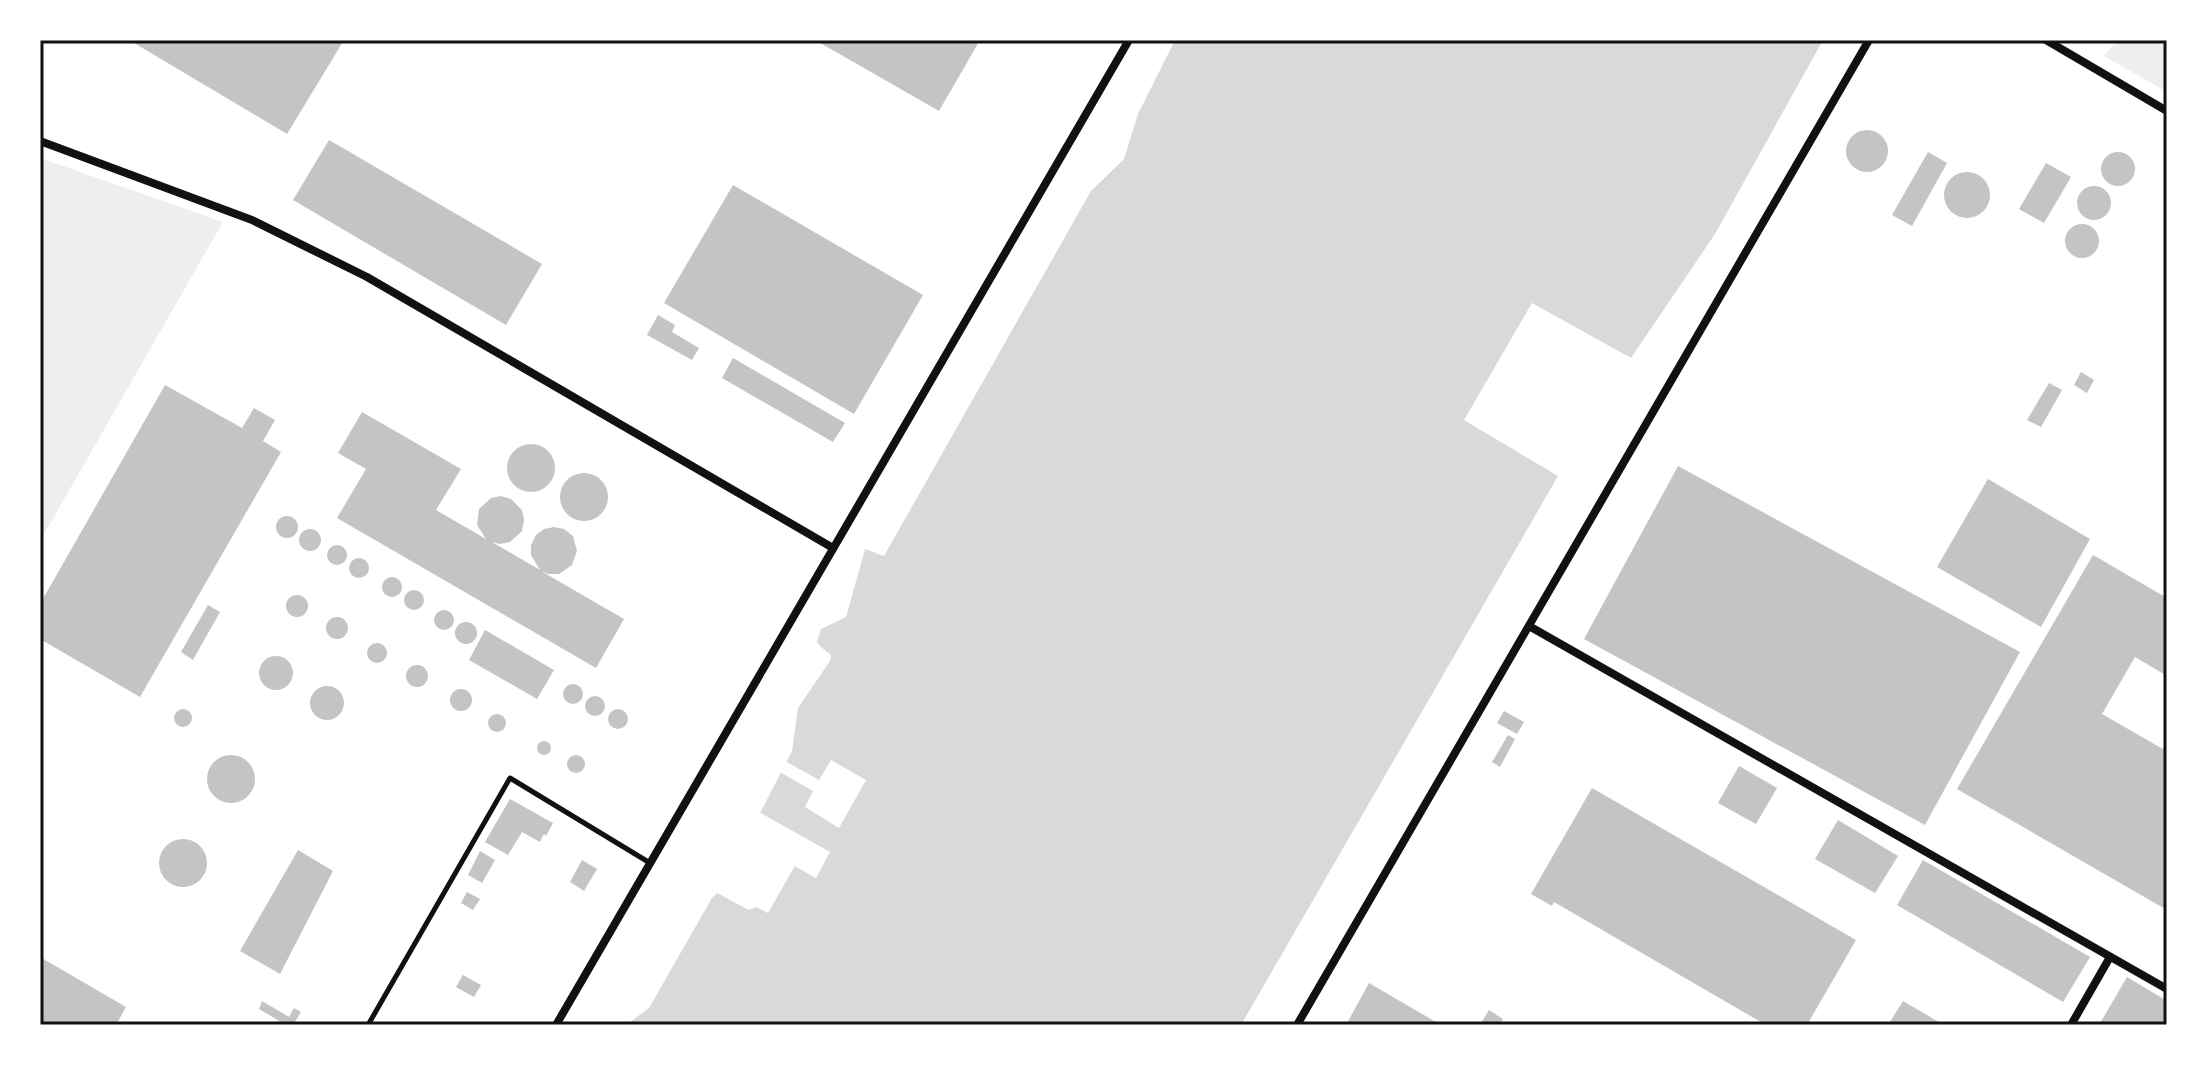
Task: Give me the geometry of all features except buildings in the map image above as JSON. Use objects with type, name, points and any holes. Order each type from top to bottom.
[{"type":"street","points":[[556,1025],[1129,40]]},
{"type":"street","points":[[1297,1025],[1869,40]]},
{"type":"street","points":[[2046,40],[2167,111]]},
{"type":"street","points":[[40,141],[252,220],[367,277],[833,548]]},
{"type":"street","points":[[1529,626],[2167,989]]},
{"type":"street","points":[[2071,1025],[2110,957]]},
{"type":"lane","points":[[368,1025],[510,778],[650,863]]},
{"type":"shaded area","points":[[1175,40],[1823,40],[1715,234],[1631,358],[1532,303],[1464,420],[1558,476],[1241,1025],[626,1025],[649,1008],[717,893],[749,910],[756,907],[768,913],[804,850],[791,833],[768,822],[760,813],[792,751],[798,708],[830,661],[831,655],[817,642],[821,629],[846,617],[865,549],[884,556],[1091,191],[1124,159],[1138,114]]},
{"type":"shaded area","points":[[2117,40],[2167,40],[2167,92],[2104,56]]},
{"type":"shaded area","points":[[40,158],[223,222],[40,541]]},
{"type":"pier","points":[[783,760],[819,780],[831,760],[866,780],[839,828],[805,807],[813,791],[778,771]]},
{"type":"pier","points":[[757,811],[830,852],[816,878],[791,864],[798,851],[791,847],[793,843],[788,841],[788,836],[766,825]]}]
